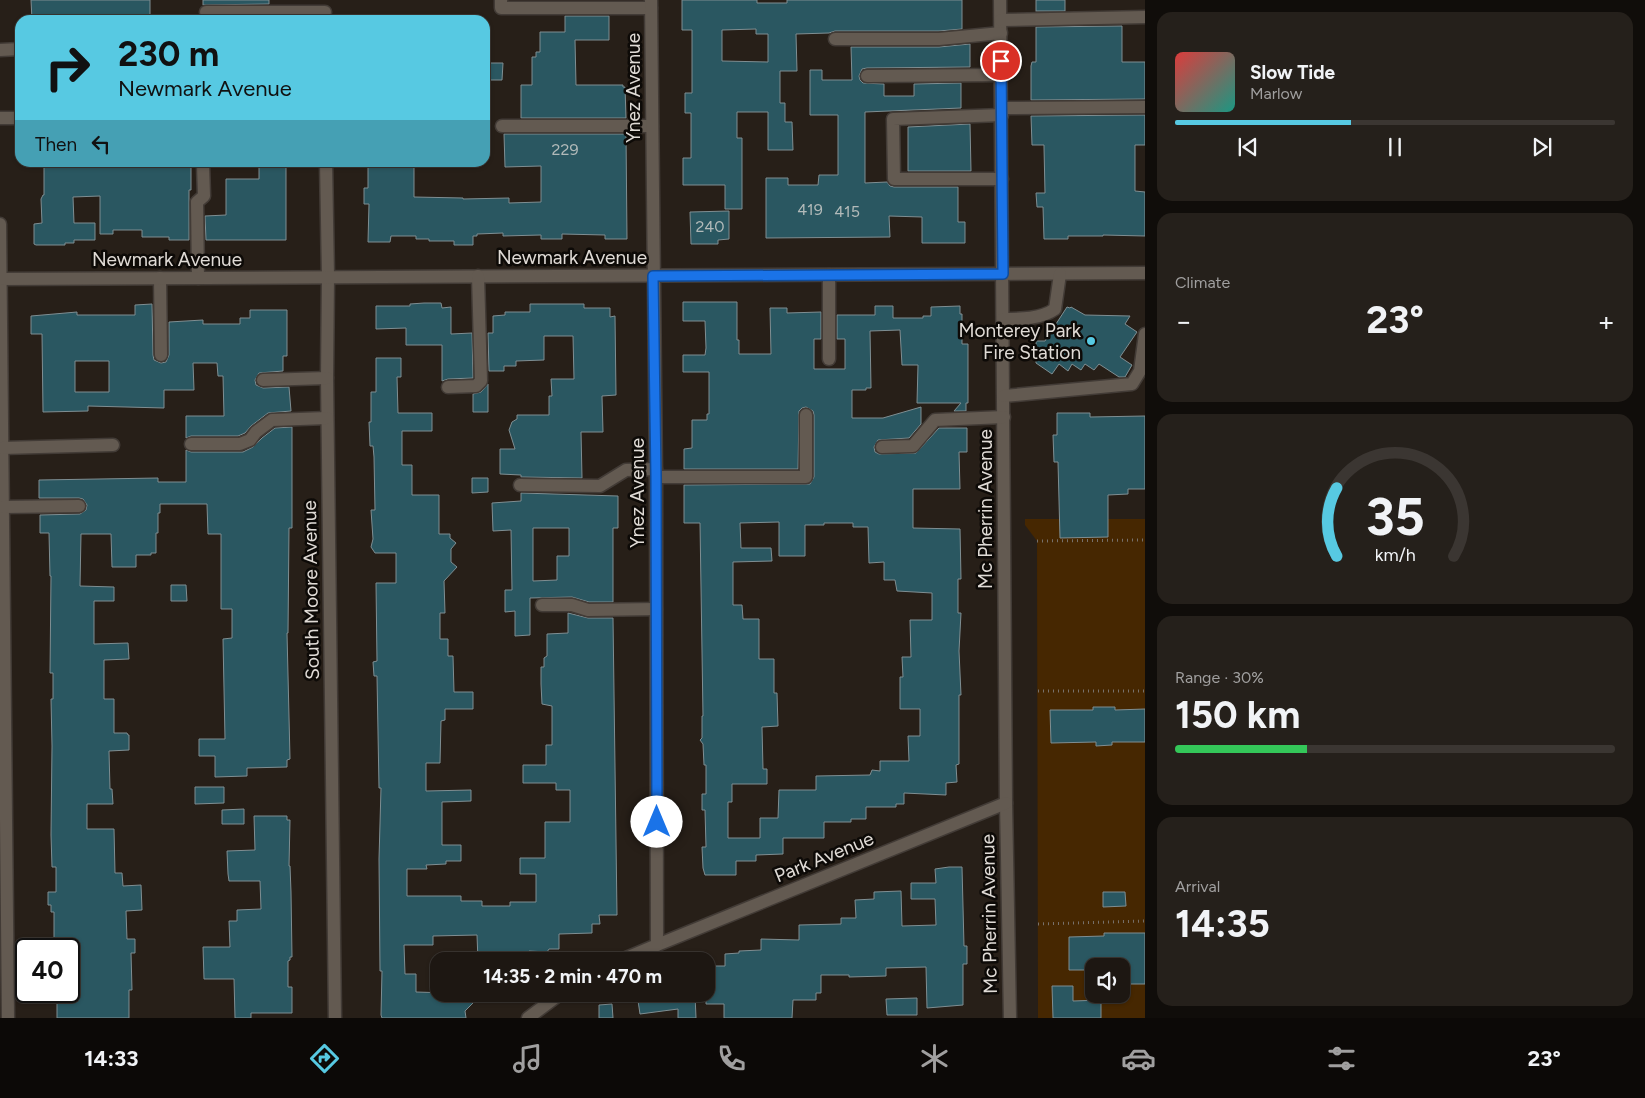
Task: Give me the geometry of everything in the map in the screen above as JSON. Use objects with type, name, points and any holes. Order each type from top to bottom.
[{"type":"street","points":[[501,0],[501,8],[651,4]]},
{"type":"street","name":"Mc Pherrin Avenue","points":[[1000,0],[1006,803],[1010,1018]]},
{"type":"street","name":"Ynez Avenue","points":[[651,4],[656,473],[657,945]]},
{"type":"street","points":[[206,12],[325,10]]},
{"type":"street","points":[[1000,20],[1145,17]]},
{"type":"street","points":[[835,38],[939,39],[1001,33]]},
{"type":"street","points":[[0,50],[15,50]]},
{"type":"street","points":[[868,76],[1001,75]]},
{"type":"street","points":[[1002,179],[894,179],[893,119],[1002,112],[1145,107]]},
{"type":"street","points":[[0,118],[15,118]]},
{"type":"street","points":[[502,126],[652,126]]},
{"type":"street","points":[[198,278],[197,202],[204,196],[202,167]]},
{"type":"street","name":"South Moore Avenue","points":[[326,167],[328,277],[327,418],[335,1018]]},
{"type":"street","points":[[0,224],[8,1018]]},
{"type":"street","points":[[1145,273],[1145,282]]},
{"type":"street","name":"Newmark Avenue","points":[[1,279],[1145,273]]},
{"type":"street","points":[[1003,319],[1022,319],[1048,315],[1055,309],[1060,274]]},
{"type":"street","points":[[829,275],[829,358]]},
{"type":"street","points":[[448,387],[476,386],[481,381],[478,276]]},
{"type":"street","points":[[160,278],[161,355]]},
{"type":"street","points":[[1004,396],[1132,384],[1140,371],[1145,334]]},
{"type":"street","points":[[263,380],[327,378]]},
{"type":"street","points":[[520,485],[600,486],[626,470],[656,473],[806,477],[806,415]]},
{"type":"street","points":[[882,447],[913,446],[936,420],[1004,417]]},
{"type":"street","points":[[191,444],[240,444],[250,440],[256,432],[272,420],[327,418]]},
{"type":"street","points":[[2,448],[113,445]]},
{"type":"street","points":[[2,500],[79,506]]},
{"type":"street","points":[[542,605],[572,605],[588,610],[656,609]]},
{"type":"street","name":"Park Avenue","points":[[657,945],[1006,803]]},
{"type":"street","points":[[640,952],[657,945]]},
{"type":"street","points":[[528,1018],[549,1002]]},
{"type":"path","points":[[1037,541],[1145,540]]},
{"type":"path","points":[[1038,691],[1145,690]]},
{"type":"path","points":[[1038,924],[1145,921]]},
{"type":"shaded area","points":[[1025,519],[1145,519],[1145,1018],[1038,1018],[1037,541],[1025,525]]},
{"type":"building","points":[[31,0],[150,0],[150,15],[32,15]]},
{"type":"building","points":[[203,0],[269,0],[269,4],[203,5]]},
{"type":"building","points":[[682,0],[757,0],[757,3],[787,3],[787,0],[962,0],[962,29],[939,31],[835,31],[829,33],[796,34],[797,71],[780,71],[780,103],[785,103],[785,122],[792,122],[793,150],[768,150],[768,112],[737,112],[737,138],[742,138],[742,209],[725,209],[725,185],[683,185],[683,158],[691,158],[691,113],[685,113],[685,93],[692,93],[692,30],[682,30]],"holes":[[[756,29],[756,34],[768,34],[768,62],[722,61],[722,30]]]},
{"type":"building","points":[[1036,0],[1065,0],[1065,11],[1036,11]]},
{"type":"building","points":[[565,16],[609,16],[609,40],[575,40],[576,85],[623,85],[625,87],[626,118],[521,118],[521,85],[532,85],[532,57],[536,57],[536,52],[540,52],[540,32],[565,32]]},
{"type":"building","points":[[1122,26],[1122,62],[1145,62],[1145,99],[1031,100],[1031,66],[1032,62],[1036,62],[1036,27]]},
{"type":"building","points":[[970,44],[970,67],[867,68],[862,69],[859,76],[863,83],[884,84],[884,96],[914,96],[914,84],[961,83],[961,108],[865,112],[865,183],[887,182],[890,186],[894,187],[958,187],[958,222],[965,222],[965,243],[922,243],[922,217],[889,216],[890,237],[766,238],[766,178],[788,178],[788,185],[818,185],[819,175],[838,175],[838,115],[810,115],[810,70],[822,70],[822,80],[852,80],[851,47],[939,47]]},
{"type":"building","points":[[490,63],[503,63],[502,80],[490,80]]},
{"type":"building","points":[[1145,115],[1145,145],[1135,145],[1135,191],[1145,192],[1145,236],[1068,236],[1068,239],[1044,239],[1043,207],[1037,207],[1036,193],[1045,193],[1044,145],[1032,145],[1031,116]]},
{"type":"building","points":[[970,124],[971,171],[908,171],[908,127]]},
{"type":"building","points":[[504,134],[626,134],[627,239],[605,239],[605,235],[562,234],[562,239],[541,239],[541,235],[503,236],[503,233],[477,234],[477,236],[473,236],[473,245],[454,245],[454,241],[416,239],[416,236],[391,236],[390,242],[368,242],[369,204],[364,204],[364,188],[368,188],[368,167],[414,167],[414,197],[509,198],[509,203],[541,202],[541,166],[505,167]]},
{"type":"building","points":[[44,167],[191,167],[189,240],[169,240],[169,237],[142,237],[142,230],[113,230],[113,234],[100,234],[100,196],[73,197],[74,223],[95,223],[95,240],[74,240],[74,243],[65,243],[65,245],[36,245],[34,244],[34,224],[42,223],[41,199],[44,195]]},
{"type":"building","points":[[259,167],[286,167],[286,240],[206,240],[205,216],[226,215],[226,179],[259,179]]},
{"type":"building","points":[[729,211],[729,239],[718,240],[718,244],[691,244],[690,212]]},
{"type":"building","points":[[683,302],[737,302],[739,354],[771,354],[770,308],[787,308],[787,313],[821,312],[821,339],[814,339],[814,369],[845,369],[845,339],[837,339],[837,315],[875,315],[875,306],[893,306],[893,318],[923,318],[923,316],[931,316],[931,307],[960,306],[960,314],[962,314],[962,344],[968,344],[968,403],[966,403],[966,411],[954,411],[961,403],[917,403],[918,365],[902,365],[900,330],[870,331],[871,388],[852,390],[852,418],[883,418],[921,407],[921,424],[909,438],[878,440],[874,447],[875,452],[879,454],[916,453],[939,428],[967,428],[967,452],[959,452],[960,489],[913,489],[913,528],[960,529],[961,579],[958,579],[958,613],[961,613],[959,651],[961,695],[959,695],[959,764],[956,765],[957,782],[946,783],[946,795],[904,793],[904,804],[896,804],[896,807],[866,807],[866,819],[851,819],[851,822],[824,822],[824,838],[783,838],[783,854],[756,855],[756,861],[736,861],[736,875],[705,875],[703,868],[702,847],[706,847],[705,810],[702,810],[702,794],[706,794],[706,765],[704,765],[703,744],[700,740],[702,738],[703,716],[700,523],[684,523],[684,485],[810,484],[814,477],[814,415],[813,411],[806,407],[799,411],[798,469],[684,469],[684,449],[692,448],[692,420],[707,420],[707,414],[709,414],[709,372],[683,372],[683,355],[705,355],[706,348],[705,321],[683,321]],"holes":[[[779,522],[779,556],[805,556],[805,525],[853,523],[853,527],[868,527],[869,563],[884,562],[884,580],[895,580],[897,591],[932,593],[932,620],[910,620],[911,657],[902,657],[903,677],[900,677],[900,709],[920,709],[920,736],[908,736],[909,761],[880,761],[880,771],[872,770],[870,775],[816,776],[816,790],[779,790],[778,818],[760,818],[760,838],[728,838],[728,802],[732,802],[732,784],[767,784],[767,769],[763,769],[762,727],[778,726],[777,693],[774,693],[774,659],[759,659],[759,619],[743,619],[742,605],[733,605],[733,562],[772,561],[771,548],[741,548],[740,523]]]},
{"type":"building","points":[[441,303],[442,308],[451,307],[451,334],[472,333],[473,378],[442,381],[442,345],[406,345],[406,328],[376,329],[376,306],[410,306],[410,304]]},
{"type":"building","points":[[152,304],[153,355],[154,360],[161,363],[166,362],[169,355],[169,322],[203,320],[203,324],[240,324],[240,318],[250,318],[250,310],[287,310],[287,356],[283,356],[283,371],[259,373],[255,380],[256,385],[263,388],[289,387],[291,411],[268,413],[245,433],[238,436],[191,436],[186,438],[186,416],[224,416],[223,376],[218,376],[217,363],[193,363],[194,390],[164,390],[164,408],[88,406],[88,411],[43,412],[42,334],[31,334],[31,316],[77,312],[77,315],[135,315],[135,305]],"holes":[[[75,361],[109,361],[109,392],[75,392]]]},
{"type":"building","points":[[530,304],[584,304],[584,308],[610,308],[610,317],[615,316],[616,395],[602,396],[603,432],[581,432],[582,478],[521,477],[521,475],[500,474],[500,449],[515,449],[509,430],[512,422],[517,419],[517,415],[549,415],[549,396],[552,396],[551,379],[574,379],[573,336],[544,336],[544,360],[516,361],[516,366],[504,366],[504,371],[489,371],[488,333],[493,333],[493,316],[505,315],[505,312],[530,312]]},
{"type":"building","points":[[1067,307],[1071,307],[1085,315],[1130,316],[1125,324],[1137,332],[1120,357],[1132,365],[1125,377],[1119,377],[1099,364],[1094,370],[1085,364],[1081,370],[1072,364],[1068,371],[1059,364],[1052,374],[1036,363],[1036,341],[1045,341]]},
{"type":"building","points":[[376,358],[401,358],[401,377],[397,377],[398,413],[432,413],[432,431],[402,431],[402,465],[412,465],[412,495],[439,495],[439,534],[450,534],[450,538],[456,543],[451,549],[451,562],[457,567],[444,581],[445,613],[440,613],[440,639],[448,639],[448,656],[453,656],[454,692],[473,692],[473,709],[445,709],[445,720],[441,721],[440,763],[426,763],[426,791],[471,790],[471,801],[442,802],[442,845],[461,845],[461,861],[446,861],[446,864],[426,865],[427,869],[407,869],[407,896],[461,896],[461,901],[482,901],[482,906],[510,906],[510,902],[536,902],[536,874],[520,874],[520,858],[545,858],[545,822],[570,822],[570,790],[556,790],[556,783],[523,783],[523,765],[546,765],[546,745],[552,745],[552,706],[542,704],[541,684],[541,667],[544,667],[544,658],[547,656],[547,634],[568,633],[568,613],[588,618],[613,618],[617,915],[599,915],[600,924],[592,924],[592,933],[559,934],[559,949],[549,949],[547,952],[478,952],[477,935],[433,936],[433,945],[404,945],[405,974],[416,974],[416,992],[430,992],[430,1002],[474,1002],[465,1011],[466,1018],[382,1018],[381,1015],[382,971],[380,971],[379,859],[381,788],[379,788],[377,676],[374,676],[373,662],[377,661],[376,583],[396,583],[396,553],[375,553],[371,547],[373,539],[371,510],[375,510],[374,457],[373,446],[370,446],[369,422],[371,422],[371,392],[376,392]]},
{"type":"building","points":[[488,384],[488,412],[473,412],[473,394],[481,392]]},
{"type":"building","points":[[1057,413],[1090,413],[1090,417],[1145,416],[1145,489],[1128,489],[1128,494],[1108,495],[1108,537],[1060,538],[1058,462],[1054,462],[1053,435],[1057,435]]},
{"type":"building","points":[[292,427],[292,528],[289,528],[287,633],[290,759],[287,760],[287,767],[247,768],[247,776],[215,777],[215,756],[199,756],[199,739],[225,739],[223,639],[232,638],[232,609],[221,609],[221,534],[208,534],[207,504],[160,504],[158,533],[156,533],[156,553],[136,555],[136,567],[112,567],[111,534],[81,534],[80,586],[114,587],[114,601],[94,601],[94,644],[128,643],[129,659],[104,660],[104,699],[114,699],[114,733],[127,733],[129,735],[129,750],[109,751],[110,789],[112,789],[113,804],[87,804],[87,829],[114,829],[115,873],[122,873],[123,886],[141,885],[142,910],[126,911],[127,939],[135,939],[135,953],[131,953],[132,990],[129,990],[129,1018],[57,1018],[57,1003],[80,1003],[80,938],[54,938],[54,912],[51,912],[51,905],[48,905],[48,892],[56,892],[56,867],[52,867],[51,835],[51,699],[53,699],[53,673],[50,673],[51,576],[49,533],[40,533],[40,515],[80,514],[86,510],[87,505],[83,499],[79,498],[39,498],[39,480],[158,478],[158,482],[186,482],[186,450],[191,452],[243,452],[253,447],[275,428]]},
{"type":"building","points":[[472,478],[488,478],[488,492],[472,493]]},
{"type":"building","points":[[521,493],[618,496],[618,528],[613,528],[613,602],[589,602],[572,597],[530,598],[530,635],[515,636],[515,611],[505,612],[505,590],[512,590],[511,530],[493,531],[492,503],[521,501]],"holes":[[[533,528],[569,528],[569,556],[557,556],[557,580],[533,581]]]},
{"type":"building","points":[[171,585],[186,585],[187,601],[171,601]]},
{"type":"building","points":[[1093,707],[1115,707],[1115,710],[1145,709],[1145,742],[1112,742],[1112,745],[1096,746],[1096,742],[1051,743],[1050,710],[1093,710]]},
{"type":"building","points":[[195,787],[224,787],[224,803],[195,804]]},
{"type":"building","points":[[244,809],[244,824],[222,824],[222,810]]},
{"type":"building","points":[[254,816],[287,816],[287,820],[290,820],[289,866],[292,957],[288,961],[288,987],[292,987],[292,1013],[251,1013],[251,1018],[235,1018],[234,979],[204,979],[203,947],[230,947],[229,921],[237,921],[237,910],[261,909],[260,881],[229,881],[228,874],[227,851],[255,850]]},
{"type":"building","points":[[962,867],[964,946],[967,946],[967,964],[963,964],[963,1005],[927,1008],[926,967],[886,968],[886,976],[849,977],[849,975],[821,975],[821,993],[816,993],[816,1000],[793,1000],[792,1018],[724,1018],[724,1004],[706,1004],[706,1002],[715,1002],[715,966],[725,966],[725,954],[761,950],[761,939],[799,940],[799,925],[841,924],[841,918],[856,918],[855,900],[874,899],[874,892],[901,891],[902,926],[936,925],[935,899],[911,899],[911,883],[936,883],[935,869]]},
{"type":"building","points":[[1103,892],[1125,892],[1126,906],[1103,907]]},
{"type":"building","points":[[1104,933],[1145,933],[1145,984],[1130,984],[1130,958],[1085,958],[1085,970],[1069,970],[1069,937],[1104,936]]},
{"type":"building","points":[[1052,986],[1073,986],[1073,1001],[1101,1003],[1101,1018],[1053,1018]]},
{"type":"building","points":[[917,998],[917,1015],[887,1015],[886,999]]},
{"type":"building","points":[[638,1002],[695,1002],[696,1018],[678,1018],[678,1009],[640,1014]]},
{"type":"building","points":[[612,1004],[613,1018],[599,1018],[599,1005]]},
{"type":"place","name":"Monterey Park Fire Station","points":[[1091,341]]},
{"type":"route","points":[[657,822],[656,477],[653,276],[1003,274],[1001,61]]}]
